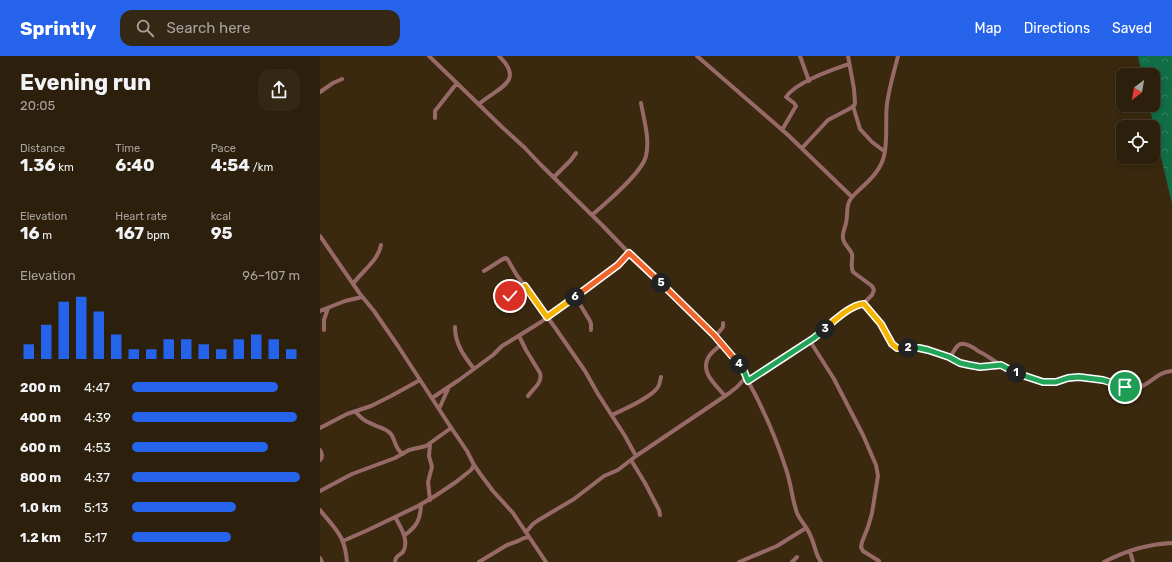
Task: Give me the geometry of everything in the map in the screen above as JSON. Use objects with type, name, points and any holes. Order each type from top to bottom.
[{"type":"street","points":[[430,56],[554,177],[629,253],[676,297],[722,344],[742,367],[779,448],[789,476],[793,498],[798,513],[811,536],[815,550],[821,562]]},
{"type":"street","points":[[479,104],[504,86],[510,79],[510,70],[507,63],[499,56]]},
{"type":"street","points":[[697,56],[802,148],[852,197]]},
{"type":"street","points":[[800,56],[809,80]]},
{"type":"street","points":[[848,56],[854,89],[855,103],[853,106],[860,129],[872,142],[884,151]]},
{"type":"street","points":[[479,562],[507,545],[524,538],[528,535],[533,524],[537,521],[574,499],[604,476],[618,470],[636,456],[725,396],[747,379],[810,341],[850,309],[857,305],[863,304],[872,295],[874,290],[872,286],[853,272],[851,266],[852,256],[843,238],[849,202],[874,175],[884,156],[889,89],[898,56]]},
{"type":"street","points":[[782,130],[796,106],[786,98],[786,96],[809,80],[849,64]]},
{"type":"street","points":[[320,92],[342,79]]},
{"type":"street","points":[[435,118],[435,111],[458,83]]},
{"type":"street","points":[[592,215],[628,182],[642,164],[646,156],[646,133],[641,103]]},
{"type":"street","points":[[802,148],[828,120],[853,106]]},
{"type":"street","points":[[554,177],[576,153]]},
{"type":"street","points":[[320,236],[398,346],[467,451],[474,465],[493,491],[513,513],[546,562]]},
{"type":"street","points":[[353,284],[379,254],[381,245]]},
{"type":"street","points":[[432,398],[493,355],[502,346],[547,317],[618,265],[629,253]]},
{"type":"street","points":[[484,271],[506,258],[508,260],[516,274],[571,350],[636,456]]},
{"type":"street","points":[[498,306],[506,298],[525,286]]},
{"type":"street","points":[[354,298],[359,292]]},
{"type":"street","points":[[575,296],[590,321],[591,330]]},
{"type":"street","points":[[320,311],[354,298],[362,297]]},
{"type":"street","points":[[863,304],[881,324],[894,346],[928,350],[949,357],[960,363],[980,367],[1001,365]]},
{"type":"street","points":[[324,330],[324,320],[328,308]]},
{"type":"street","points":[[715,337],[723,328],[723,323]]},
{"type":"street","points":[[455,327],[455,333],[460,350],[474,369]]},
{"type":"street","points":[[519,336],[542,376],[540,382],[528,396]]},
{"type":"street","points":[[810,341],[834,379],[863,435],[876,465],[878,476],[872,513],[861,547],[863,551],[879,561]]},
{"type":"street","points":[[722,344],[708,357],[706,370],[711,380],[725,396]]},
{"type":"street","points":[[949,357],[959,345],[962,344],[982,353],[1013,372],[1043,382],[1056,382],[1068,378],[1079,377],[1103,380],[1119,385],[1140,387],[1161,373],[1172,371]]},
{"type":"street","points":[[612,415],[651,393],[658,386],[661,378]]},
{"type":"street","points":[[320,428],[347,414],[391,396],[420,380]]},
{"type":"street","points":[[439,409],[448,388]]},
{"type":"street","points":[[355,411],[369,423],[389,432],[399,452],[403,454]]},
{"type":"street","points":[[320,491],[352,474],[395,458],[415,448],[426,446],[451,428]]},
{"type":"street","points":[[430,444],[429,456],[432,467],[428,482],[430,500]]},
{"type":"street","points":[[320,450],[322,458],[320,460]]},
{"type":"street","points":[[631,460],[645,483],[659,510],[660,515]]},
{"type":"street","points":[[342,541],[430,500],[456,482],[471,470],[474,465]]},
{"type":"street","points":[[405,535],[412,530],[416,524],[421,505]]},
{"type":"street","points":[[320,510],[339,533],[345,548],[347,562]]},
{"type":"street","points":[[320,520],[325,516]]},
{"type":"street","points":[[395,517],[405,535],[404,551],[396,558],[395,562]]},
{"type":"street","points":[[739,562],[777,546],[806,528]]},
{"type":"street","points":[[1104,562],[1148,545],[1172,542]]},
{"type":"street","points":[[1130,551],[1132,562]]},
{"type":"street","points":[[792,562],[797,557]]},
{"type":"street","points":[[320,558],[322,562]]},
{"type":"green space","points":[[1138,56],[1172,56],[1172,204],[1160,152],[1160,120],[1152,120],[1151,112],[1160,112],[1160,68],[1141,68]]},
{"type":"route","points":[[510,296],[525,286],[547,317],[604,276],[618,265],[629,253],[665,286],[718,340],[742,367],[748,381],[814,338],[850,309],[857,305],[864,304],[886,331],[892,344],[897,348],[919,348],[928,350],[949,357],[960,363],[980,367],[1001,365],[1013,372],[1043,382],[1056,382],[1068,378],[1079,377],[1103,380],[1125,387]]}]
